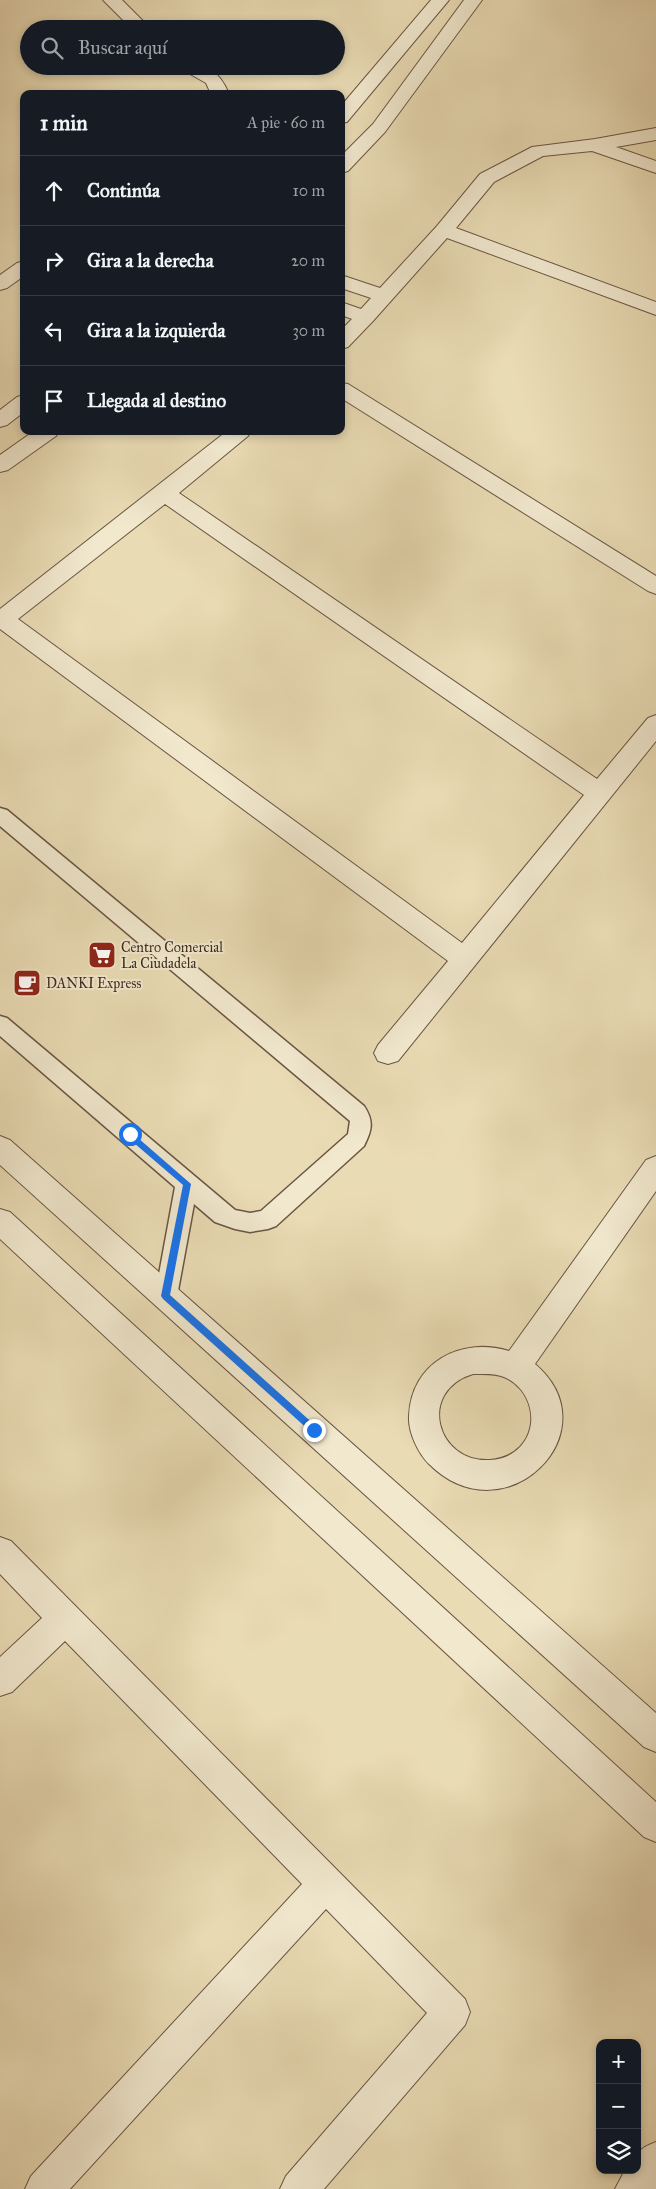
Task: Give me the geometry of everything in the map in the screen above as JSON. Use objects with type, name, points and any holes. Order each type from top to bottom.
[{"type":"street","points":[[112,0],[133,20]]},
{"type":"street","points":[[345,113],[440,0]]},
{"type":"street","points":[[345,163],[379,128],[473,0]]},
{"type":"street","points":[[205,75],[214,80],[218,90]]},
{"type":"street","points":[[345,339],[444,230],[488,178],[539,150],[595,145],[656,134]]},
{"type":"street","points":[[595,145],[656,168]]},
{"type":"street","points":[[444,230],[656,308]]},
{"type":"street","points":[[0,284],[20,270]]},
{"type":"street","points":[[345,281],[385,296]]},
{"type":"street","points":[[345,309],[366,317]]},
{"type":"street","points":[[345,392],[656,586]]},
{"type":"street","points":[[0,420],[20,405]]},
{"type":"street","points":[[0,465],[43,435]]},
{"type":"street","points":[[236,435],[165,493],[1,618],[464,959]]},
{"type":"street","points":[[165,493],[600,793]]},
{"type":"street","points":[[388,1053],[656,724]]},
{"type":"street","points":[[0,1148],[656,1735]]},
{"type":"street","points":[[515,1367],[656,1168]]},
{"type":"street","points":[[0,1221],[656,1825]]},
{"type":"street","points":[[0,1552],[452,2012],[299,2189]]},
{"type":"street","points":[[0,1680],[65,1618]]},
{"type":"street","points":[[44,2189],[325,1884]]},
{"type":"street","points":[[634,2189],[656,2161]]},
{"type":"lane","points":[[0,815],[356,1112],[362,1120],[363,1126],[356,1140],[268,1218],[253,1224],[223,1215],[0,1024]]},
{"type":"lane","points":[[166,1296],[187,1184]]},
{"type":"place","name":"Centro Comercial La Ciudadela","points":[[102,955]]},
{"type":"place","name":"DANKI Express","points":[[27,983]]},
{"type":"route","points":[[130,1134],[187,1184],[166,1296],[314,1430]]}]
